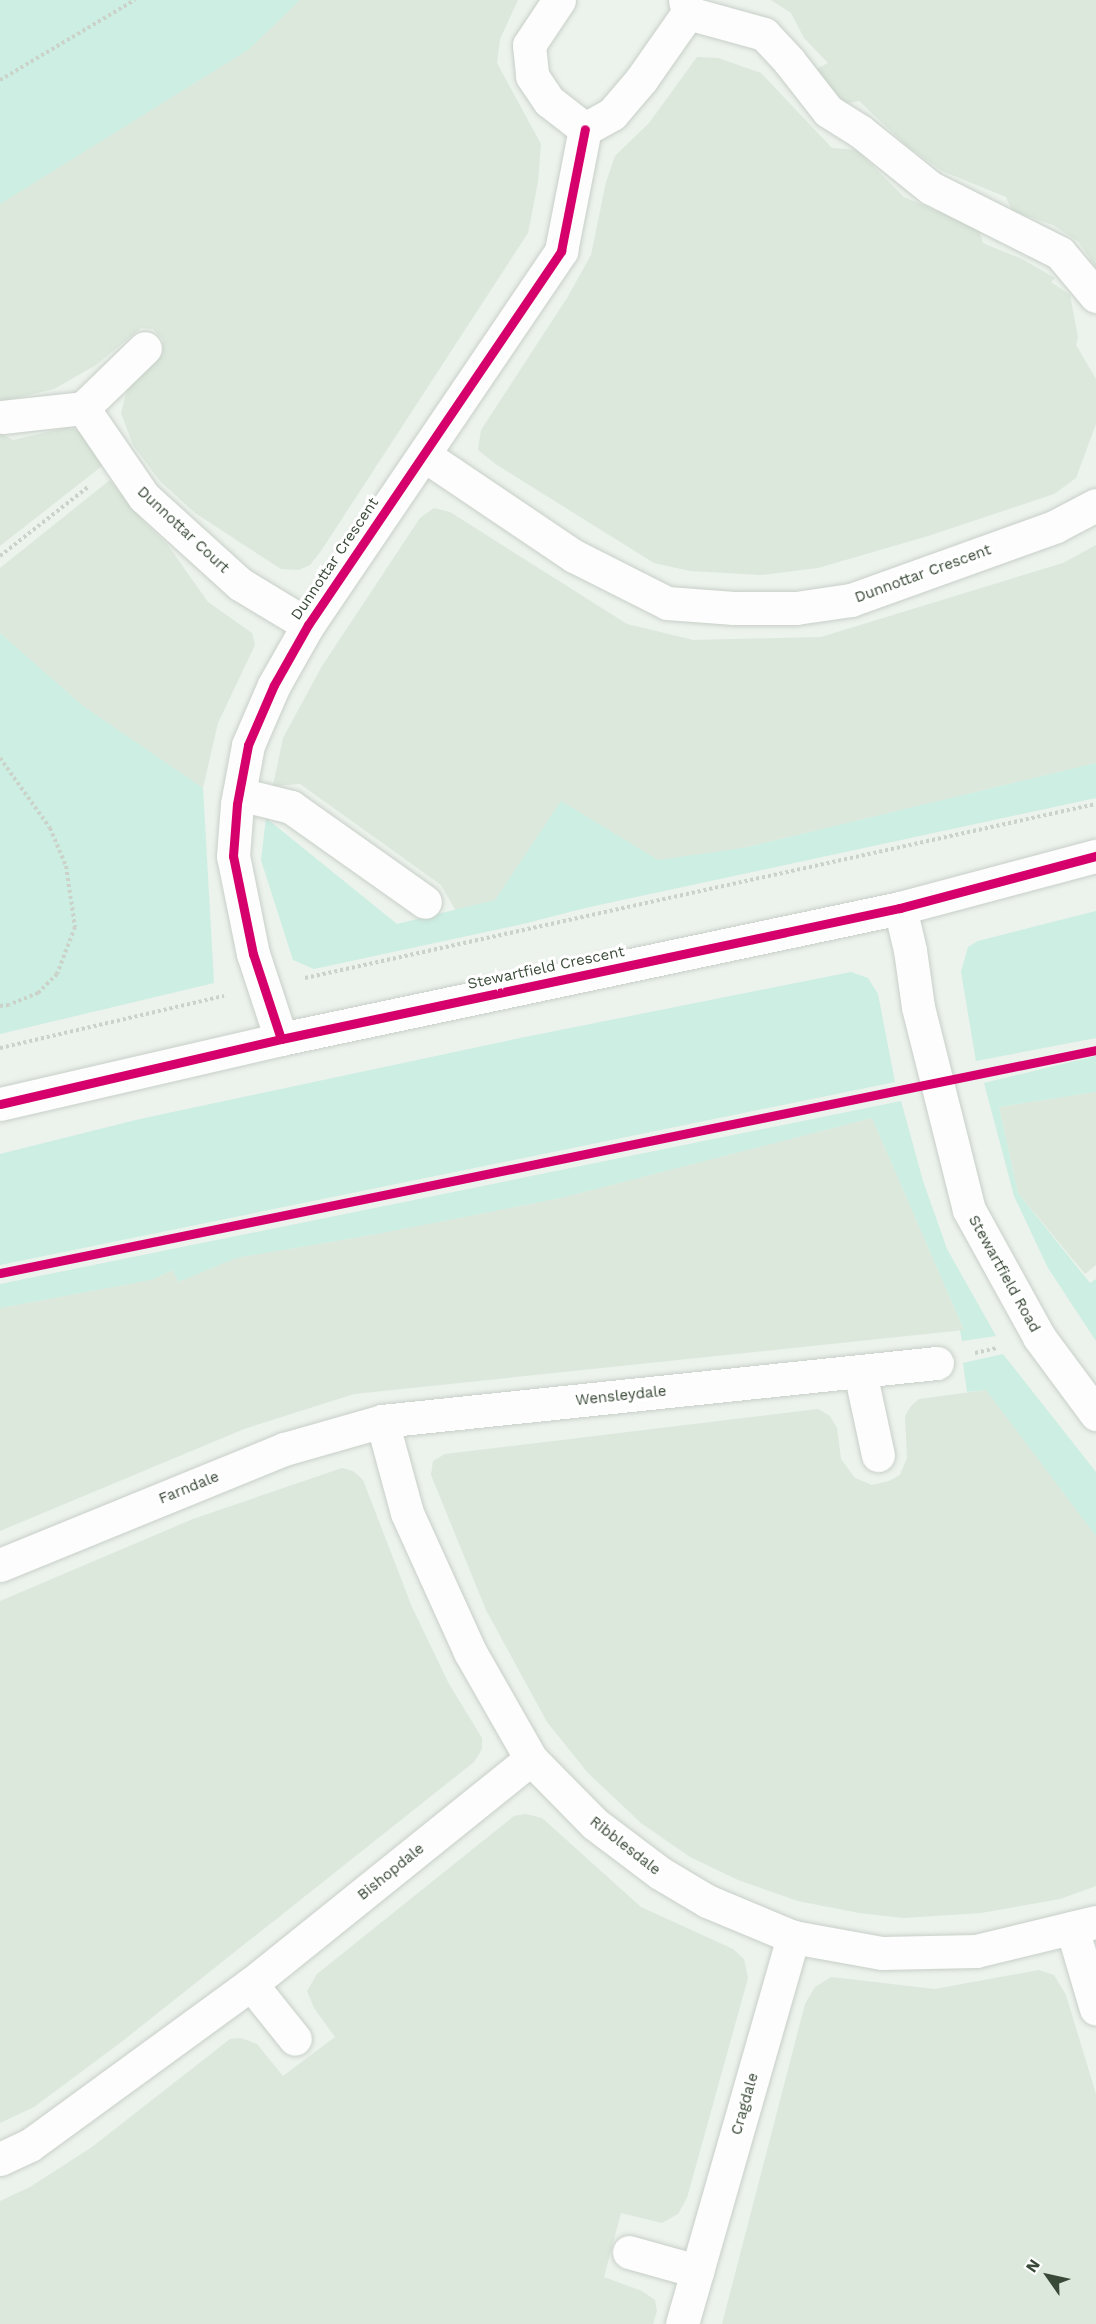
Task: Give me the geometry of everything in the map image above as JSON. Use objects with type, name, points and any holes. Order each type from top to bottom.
[{"type":"street","points":[[559,0],[529,45],[532,76],[549,101],[585,129],[612,114],[641,80],[686,7],[764,34],[789,61],[828,111],[860,131],[931,188],[1060,253],[1096,296]]},
{"type":"street","name":"Dunnottar Crescent","points":[[282,1040],[253,954],[233,856],[238,794],[248,745],[274,686],[308,625],[561,251],[585,129]]},
{"type":"street","points":[[2,417],[83,408],[145,348]]},
{"type":"street","name":"Dunnottar Court","points":[[83,408],[144,497],[240,584],[308,625]]},
{"type":"street","name":"Dunnottar Crescent","points":[[424,455],[574,556],[667,603],[734,608],[796,608],[850,600],[1056,526],[1096,505]]},
{"type":"street","points":[[238,794],[291,807],[425,902]]},
{"type":"street","name":"Stewartfield Crescent","points":[[0,1104],[282,1040],[900,908],[1096,856]]},
{"type":"street","name":"Stewartfield Road","points":[[900,908],[910,950],[918,1006],[969,1210],[1039,1337],[1096,1414]]},
{"type":"street","name":"Wensleydale","points":[[382,1421],[937,1363]]},
{"type":"street","points":[[860,1372],[878,1455]]},
{"type":"street","name":"Farndale","points":[[0,1565],[284,1449],[382,1421]]},
{"type":"street","name":"Ribblesdale","points":[[382,1421],[407,1514],[470,1652],[531,1759],[595,1824],[660,1873],[707,1901],[793,1937],[882,1953],[976,1951],[1084,1925]]},
{"type":"street","name":"Bishopdale","points":[[0,2159],[40,2138],[251,1984],[531,1759]]},
{"type":"street","points":[[1084,1925],[1096,2009]]},
{"type":"street","name":"Cragdale","points":[[682,2324],[793,1937]]},
{"type":"street","points":[[251,1984],[295,2039]]},
{"type":"street","points":[[629,2252],[697,2271]]},
{"type":"path","points":[[0,80],[135,0]]},
{"type":"path","points":[[0,556],[120,464]]},
{"type":"path","points":[[0,758],[50,828],[66,866],[75,927],[69,950],[57,974],[38,993],[9,1005],[0,1006]]},
{"type":"path","points":[[0,1048],[264,987],[751,882],[1096,804]]},
{"type":"path","points":[[937,1363],[1039,1337]]},
{"type":"shaded area","points":[[300,0],[518,0],[500,39],[497,63],[541,144],[538,182],[528,233],[321,551],[310,565],[299,570],[281,569],[195,513],[160,481],[133,445],[121,413],[127,390],[163,354],[163,340],[153,329],[141,328],[96,365],[54,389],[0,402],[0,204],[248,50]]},
{"type":"shaded area","points":[[771,0],[1096,0],[1096,268],[1079,242],[1053,225],[1012,211],[1006,197],[942,171],[907,146],[859,101],[843,104],[813,71],[828,63],[804,38],[791,13]]},
{"type":"shaded area","points":[[697,57],[718,58],[761,73],[832,148],[857,150],[904,197],[979,229],[983,243],[1022,259],[1055,278],[1051,282],[1070,295],[1078,337],[1076,345],[1096,379],[1096,424],[1076,478],[1054,494],[928,536],[818,568],[761,575],[690,571],[654,563],[497,465],[478,450],[481,430],[567,298],[591,255],[606,182],[615,156],[649,123]]},
{"type":"shaded area","points":[[69,427],[81,432],[102,466],[0,546],[0,433],[13,440]]},
{"type":"shaded area","points":[[110,480],[141,519],[167,544],[208,602],[252,633],[255,645],[218,723],[203,788],[83,706],[0,633],[0,568]]},
{"type":"shaded area","points":[[434,508],[450,512],[627,624],[693,640],[821,637],[1063,563],[1096,545],[1096,763],[743,848],[658,861],[561,802],[495,900],[456,911],[441,885],[300,784],[273,786],[283,738],[322,666],[420,518]]},
{"type":"shaded area","points":[[1096,1092],[1096,1265],[1085,1274],[1018,1193],[999,1107]]},
{"type":"shaded area","points":[[872,1118],[964,1330],[354,1394],[244,1429],[0,1531],[0,1308],[151,1280],[173,1270],[178,1282],[236,1258],[377,1234],[561,1198]]},
{"type":"shaded area","points":[[986,1390],[1096,1536],[1096,1886],[1060,1899],[981,1913],[903,1918],[859,1913],[798,1901],[738,1880],[690,1857],[641,1823],[588,1773],[547,1722],[486,1610],[431,1475],[433,1461],[445,1454],[818,1409],[830,1416],[837,1428],[841,1459],[855,1478],[872,1485],[889,1481],[900,1475],[907,1458],[905,1416],[919,1399]]},
{"type":"shaded area","points":[[342,1468],[353,1471],[363,1480],[412,1607],[449,1684],[482,1738],[482,1749],[474,1762],[120,2043],[34,2107],[0,2123],[0,1601],[193,1519]]},
{"type":"shaded area","points":[[526,1814],[542,1818],[641,1907],[733,1949],[744,1959],[748,1978],[687,2198],[678,2214],[662,2223],[621,2213],[604,2277],[642,2291],[655,2300],[657,2311],[653,2324],[0,2324],[0,2201],[30,2187],[92,2147],[230,2039],[241,2038],[257,2044],[283,2076],[335,2037],[314,2008],[307,1991],[317,1974],[514,1816]]},
{"type":"shaded area","points":[[1039,1970],[1054,1975],[1066,1995],[1096,2094],[1096,2324],[722,2324],[805,2004],[815,1987],[831,1977],[935,1989]]},
{"type":"green space","points":[[0,0],[300,0],[248,50],[0,204]]},
{"type":"green space","points":[[0,633],[83,706],[203,788],[214,983],[0,1034]]},
{"type":"green space","points":[[1096,763],[1096,798],[314,969],[293,960],[261,860],[266,818],[397,924],[495,900],[561,801],[658,860],[743,848]]},
{"type":"green space","points":[[1096,911],[1096,1038],[976,1061],[961,972],[968,947],[978,941]]},
{"type":"green space","points":[[851,972],[868,978],[878,994],[895,1082],[0,1265],[0,1154],[140,1119],[525,1037]]},
{"type":"green space","points":[[1096,1056],[1096,1092],[999,1107],[1018,1193],[1090,1283],[1096,1279],[1096,1341],[1048,1268],[1014,1196],[984,1083]]},
{"type":"green space","points":[[901,1101],[923,1181],[947,1249],[996,1336],[962,1341],[960,1330],[964,1330],[872,1118],[561,1198],[377,1234],[236,1258],[178,1282],[173,1270],[151,1280],[0,1308],[0,1284]]},
{"type":"green space","points":[[1003,1354],[1096,1472],[1096,1536],[986,1390],[967,1392],[963,1363]]},
{"type":"cycle path","points":[[281,1039],[253,954],[233,856],[237,804],[248,745],[274,685],[308,625],[561,251],[585,129]]},
{"type":"cycle path","points":[[0,1104],[281,1039],[900,908],[1096,856]]},
{"type":"cycle path","points":[[0,1273],[1096,1050]]}]
